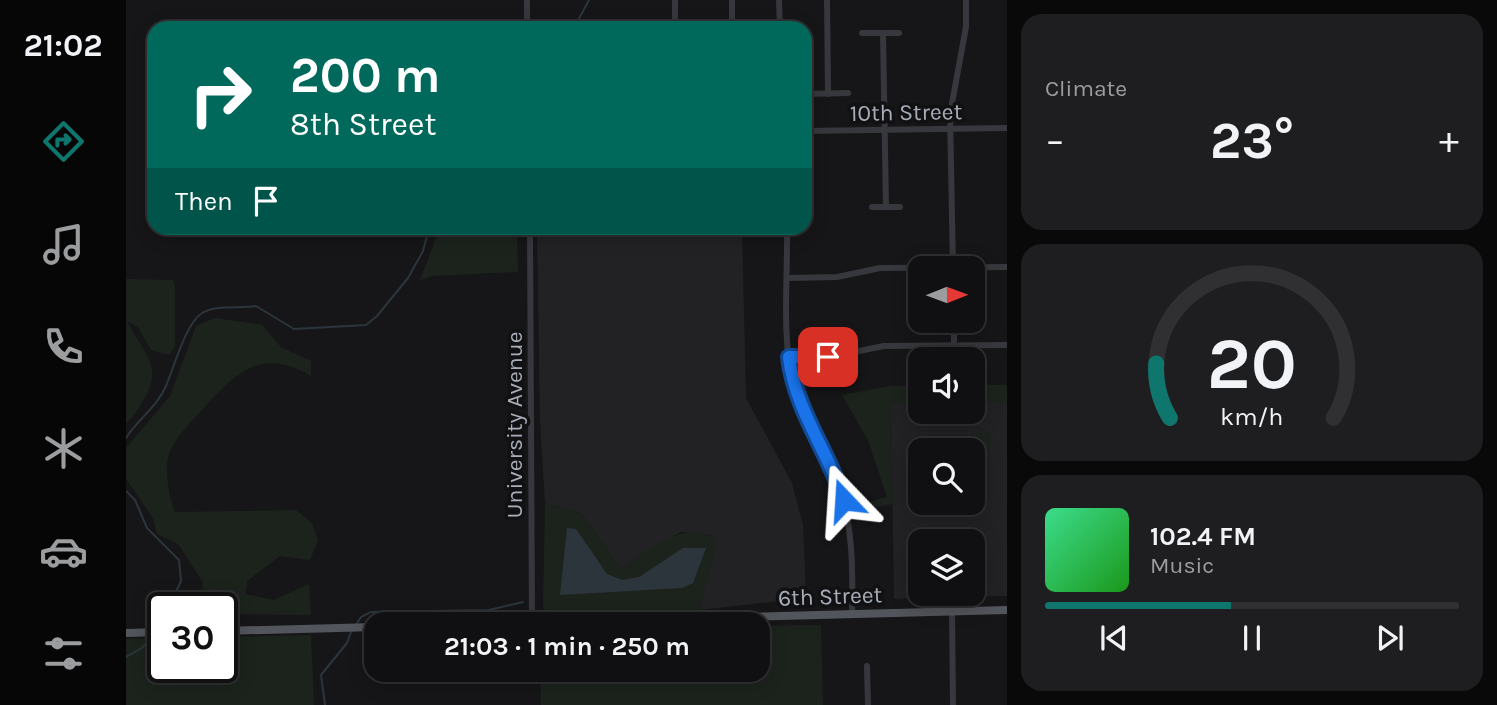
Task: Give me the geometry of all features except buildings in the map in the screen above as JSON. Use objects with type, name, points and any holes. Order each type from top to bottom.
[{"type":"main road","name":"6th Street","points":[[770,617],[1007,610]]},
{"type":"main road","points":[[238,631],[364,627]]},
{"type":"main road","points":[[126,633],[147,632]]},
{"type":"street","points":[[527,0],[527,21]]},
{"type":"street","points":[[675,0],[675,21]]},
{"type":"street","points":[[732,0],[732,21]]},
{"type":"street","points":[[779,0],[780,21]]},
{"type":"street","points":[[827,0],[828,94]]},
{"type":"street","points":[[953,256],[950,128],[966,27],[966,0]]},
{"type":"street","points":[[862,33],[899,33]]},
{"type":"street","points":[[883,33],[886,207]]},
{"type":"street","points":[[812,94],[848,93]]},
{"type":"street","name":"10th Street","points":[[812,131],[1007,128]]},
{"type":"street","points":[[872,207],[900,207]]},
{"type":"street","name":"University Avenue","points":[[530,235],[530,612]]},
{"type":"street","points":[[787,235],[789,357],[794,389],[804,416],[836,477],[844,500],[851,546],[852,615]]},
{"type":"street","points":[[985,267],[1007,267]]},
{"type":"street","points":[[788,278],[837,277],[880,268],[908,268]]},
{"type":"street","points":[[954,333],[954,345]]},
{"type":"street","points":[[789,357],[828,357],[884,346],[1007,345]]},
{"type":"street","points":[[952,612],[953,705]]},
{"type":"street","points":[[867,666],[867,705]]},
{"type":"shaded area","points":[[437,235],[517,235],[518,272],[432,276],[420,280]]},
{"type":"shaded area","points":[[537,235],[742,235],[746,398],[792,483],[803,525],[806,598],[699,610],[717,540],[710,535],[681,532],[620,568],[582,514],[545,503],[540,421]]},
{"type":"shaded area","points":[[126,279],[173,280],[175,346],[169,355],[151,350],[138,327],[127,321],[149,360],[152,378],[143,401],[126,423]]},
{"type":"shaded area","points":[[215,318],[262,325],[281,347],[311,361],[311,376],[293,367],[262,364],[237,376],[213,398],[175,442],[169,454],[167,475],[175,512],[296,510],[312,523],[318,540],[310,560],[280,556],[247,581],[246,594],[274,600],[309,584],[311,615],[238,614],[238,592],[202,592],[203,582],[178,544],[157,534],[153,518],[126,479],[126,448],[170,396],[196,326]]},
{"type":"shaded area","points":[[985,385],[1007,385],[1007,402],[985,402]]},
{"type":"shaded area","points":[[890,386],[908,386],[908,403],[891,403],[893,504],[855,511],[853,506],[887,497],[868,440],[842,395]]},
{"type":"shaded area","points":[[985,402],[1007,402],[1007,596],[985,597],[985,529],[908,529],[908,599],[894,599],[891,403],[908,403],[908,424],[985,424]]},
{"type":"shaded area","points":[[971,433],[990,433],[990,498],[985,498],[985,438],[971,438]]},
{"type":"shaded area","points":[[545,503],[582,514],[620,568],[656,545],[680,534],[705,534],[718,540],[699,610],[549,612],[543,608]]},
{"type":"shaded area","points":[[567,528],[576,529],[607,574],[622,580],[639,577],[683,548],[706,548],[693,583],[682,588],[560,595]]},
{"type":"shaded area","points":[[821,625],[823,705],[541,705],[540,682],[770,682],[770,626]]},
{"type":"shaded area","points":[[311,635],[314,705],[126,705],[126,639],[147,638],[147,683],[238,683],[238,637]]},
{"type":"waterway","points":[[578,21],[589,0]]},
{"type":"waterway","points":[[126,438],[162,393],[186,335],[202,313],[221,308],[256,306],[294,329],[366,325],[377,316],[408,278],[423,251],[427,235]]},
{"type":"waterway","points":[[126,491],[135,500],[147,528],[179,560],[181,581],[176,592]]},
{"type":"waterway","points":[[356,625],[361,617],[371,612],[489,610],[523,602]]},
{"type":"waterway","points":[[325,705],[321,675],[347,643],[351,632]]},
{"type":"waterway","points":[[126,657],[147,642]]},
{"type":"route","points":[[828,357],[789,357],[794,389],[804,416],[836,477],[844,500]]}]
